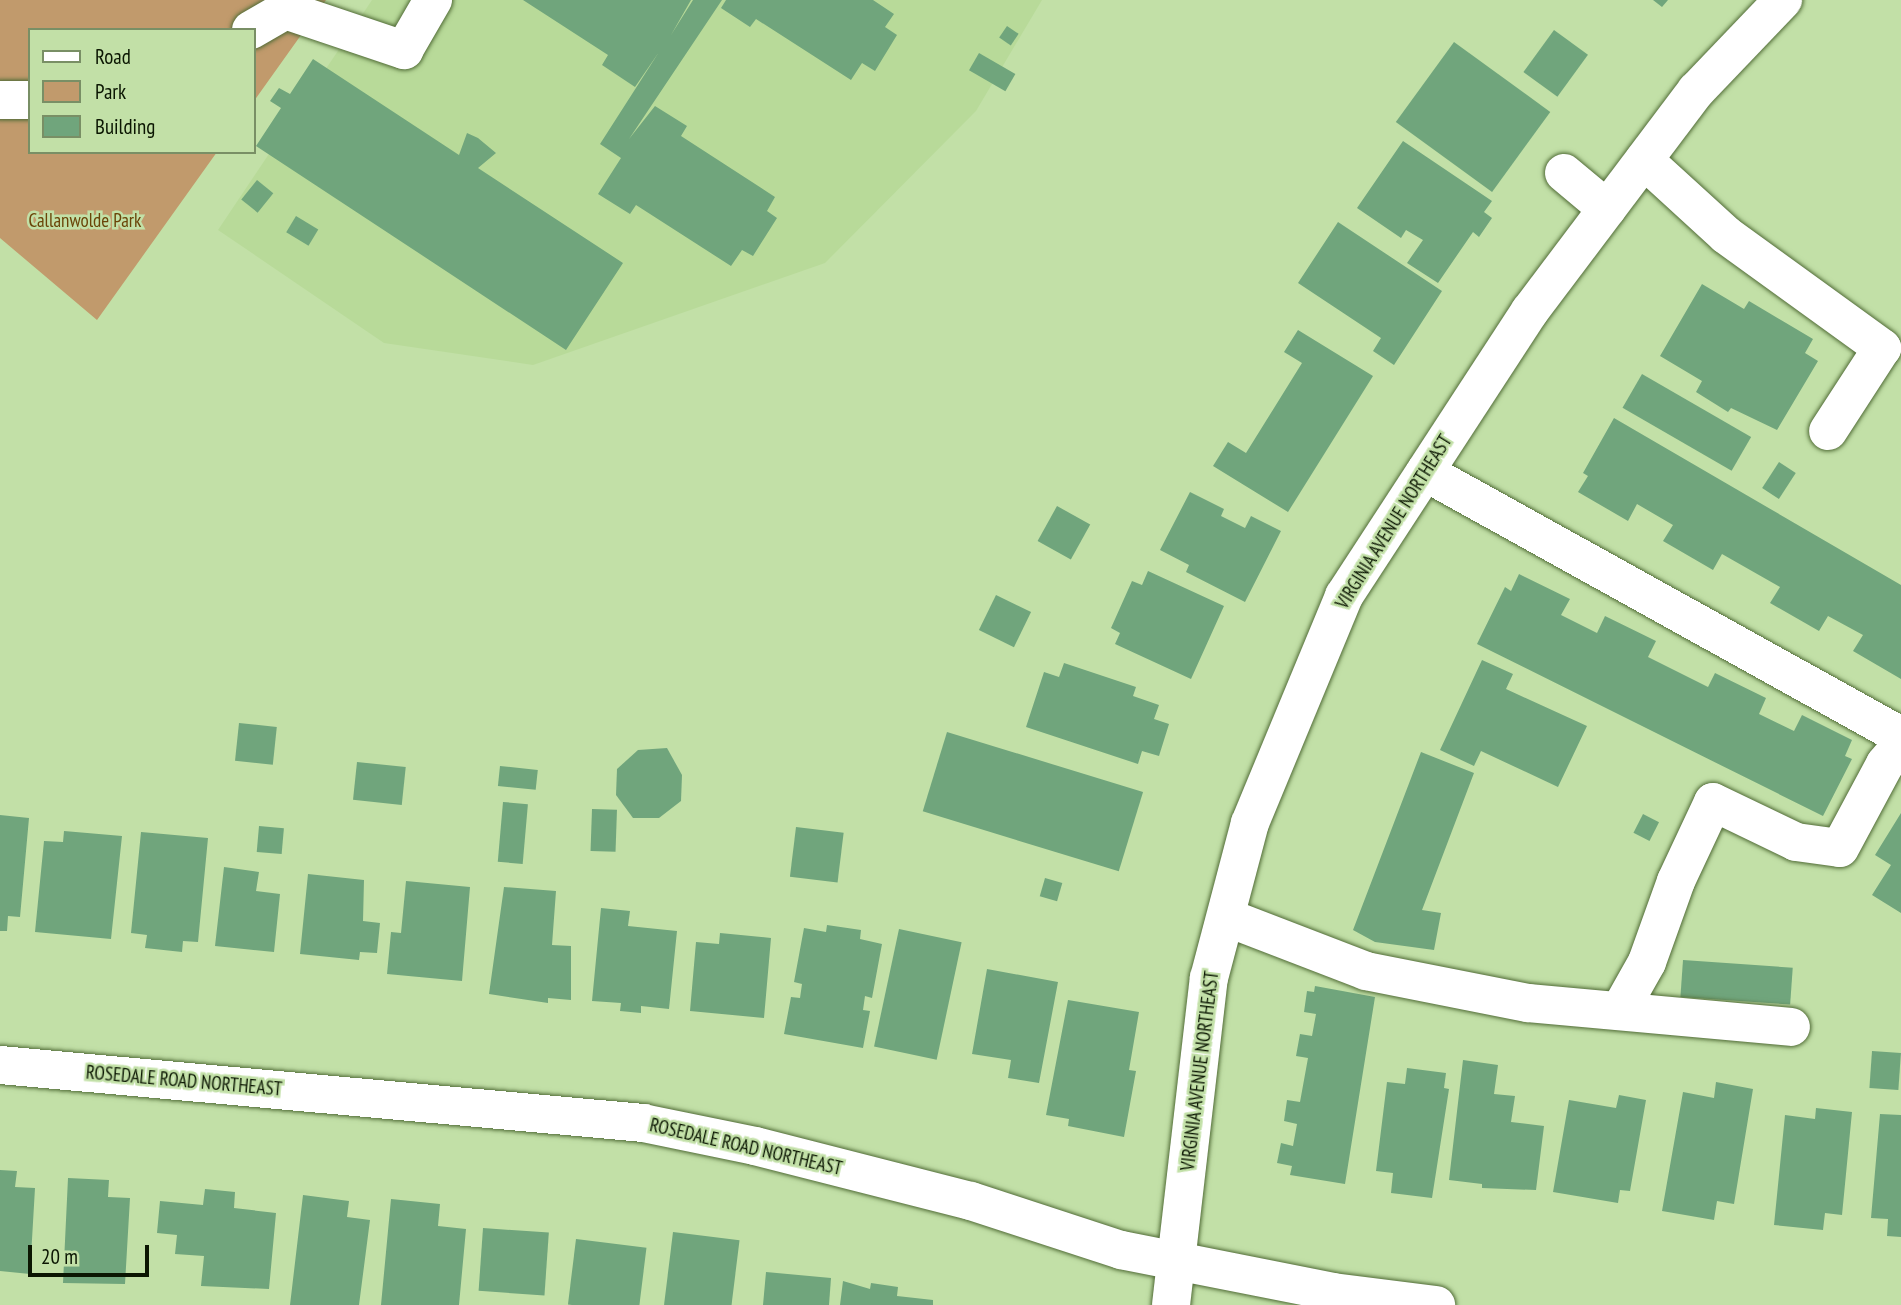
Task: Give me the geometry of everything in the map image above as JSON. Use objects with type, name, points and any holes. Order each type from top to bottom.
[{"type":"street","points":[[254,28],[285,10],[404,50],[433,0]]},
{"type":"street","name":"VIRGINIA AVENUE NORTHEAST","points":[[1171,1303],[1173,1259],[1187,1180],[1209,978],[1250,824],[1344,596],[1530,311],[1696,91],[1783,0]]},
{"type":"street","points":[[0,100],[28,100]]},
{"type":"street","points":[[1644,160],[1726,235],[1882,348],[1828,431]]},
{"type":"street","points":[[1564,173],[1607,209]]},
{"type":"street","points":[[1424,472],[1901,736]]},
{"type":"street","points":[[1620,1010],[1647,962],[1676,881],[1713,802],[1796,842],[1840,848],[1885,764],[1901,745]]},
{"type":"street","points":[[1226,917],[1366,971],[1528,1003],[1791,1027]]},
{"type":"street","name":"ROSEDALE ROAD NORTHEAST","points":[[0,1065],[643,1123],[755,1146],[971,1201],[1121,1250],[1334,1292],[1436,1305]]},
{"type":"shaded area","points":[[372,0],[1042,0],[976,111],[825,263],[533,365],[384,343],[218,230]]},
{"type":"green space","name":"Callanwolde Park","points":[[0,0],[326,0],[256,98],[256,28],[28,28],[28,154],[216,154],[97,320],[0,238]]},
{"type":"building","points":[[523,0],[691,0],[671,35],[693,0],[722,0],[629,139],[655,106],[687,126],[681,136],[775,197],[767,211],[777,218],[753,256],[742,250],[731,266],[636,205],[630,214],[598,194],[621,158],[600,144],[659,52],[635,87],[602,65],[608,55]]},
{"type":"building","points":[[726,0],[873,0],[894,14],[885,27],[897,35],[875,71],[862,63],[851,80],[756,19],[750,27],[721,8]]},
{"type":"building","points":[[1653,0],[1668,0],[1662,7]]},
{"type":"building","points":[[1007,26],[1019,34],[1011,45],[999,38]]},
{"type":"building","points":[[1554,30],[1588,55],[1557,97],[1523,72]]},
{"type":"building","points":[[1454,42],[1550,112],[1492,192],[1396,122]]},
{"type":"building","points":[[979,53],[1015,74],[1005,91],[969,70]]},
{"type":"building","points":[[313,59],[459,155],[467,133],[478,138],[496,153],[478,168],[623,263],[566,350],[256,146],[281,108],[270,101],[279,88],[290,94]]},
{"type":"building","points":[[1403,141],[1492,201],[1484,212],[1492,218],[1479,237],[1473,232],[1438,283],[1407,263],[1423,240],[1406,230],[1401,238],[1357,208]]},
{"type":"building","points":[[257,180],[273,193],[258,213],[241,199]]},
{"type":"building","points":[[296,216],[318,229],[309,246],[286,232]]},
{"type":"building","points":[[1338,222],[1442,291],[1394,365],[1373,351],[1381,338],[1298,283]]},
{"type":"building","points":[[1702,284],[1744,309],[1749,301],[1813,339],[1805,353],[1818,361],[1777,430],[1731,408],[1728,412],[1696,392],[1702,381],[1660,356]]},
{"type":"building","points":[[1298,330],[1373,376],[1288,512],[1213,466],[1228,442],[1246,453],[1302,363],[1284,352]]},
{"type":"building","points":[[1642,374],[1751,437],[1732,471],[1622,408]]},
{"type":"building","points":[[1614,418],[1901,585],[1901,679],[1853,651],[1863,635],[1828,616],[1819,631],[1770,603],[1780,587],[1722,554],[1713,570],[1663,541],[1673,525],[1637,504],[1628,521],[1578,492],[1588,476],[1583,473]]},
{"type":"building","points":[[1779,462],[1796,473],[1779,499],[1762,488]]},
{"type":"building","points":[[1190,492],[1224,509],[1221,516],[1245,528],[1251,516],[1281,531],[1245,602],[1186,572],[1189,565],[1160,550]]},
{"type":"building","points":[[1057,506],[1090,524],[1071,559],[1038,541]]},
{"type":"building","points":[[1148,571],[1224,606],[1191,679],[1115,644],[1120,633],[1111,628],[1132,581],[1142,585]]},
{"type":"building","points":[[1519,574],[1570,599],[1561,615],[1597,633],[1605,616],[1656,641],[1648,657],[1708,687],[1715,673],[1766,698],[1759,714],[1794,731],[1802,715],[1852,740],[1845,756],[1852,759],[1823,816],[1477,644],[1505,587],[1511,591]]},
{"type":"building","points":[[996,595],[1031,612],[1014,647],[979,630]]},
{"type":"building","points":[[1482,660],[1513,674],[1506,689],[1587,726],[1558,787],[1481,751],[1474,766],[1440,750]]},
{"type":"building","points":[[1064,663],[1136,687],[1133,696],[1159,705],[1154,719],[1169,724],[1159,756],[1142,751],[1138,764],[1026,727],[1044,672],[1059,677]]},
{"type":"building","points":[[239,723],[277,727],[273,765],[235,761]]},
{"type":"building","points":[[947,732],[1143,792],[1119,871],[923,811]]},
{"type":"building","points":[[667,748],[682,775],[681,801],[659,818],[633,818],[616,795],[617,769],[638,750]]},
{"type":"building","points":[[1421,752],[1474,773],[1422,910],[1441,913],[1434,950],[1375,942],[1353,930]]},
{"type":"building","points":[[357,762],[406,767],[402,805],[353,800]]},
{"type":"building","points":[[500,766],[538,770],[536,790],[498,786]]},
{"type":"building","points":[[503,802],[528,804],[523,864],[498,862]]},
{"type":"building","points":[[592,809],[617,810],[616,852],[591,851]]},
{"type":"building","points":[[1901,813],[1901,913],[1872,895],[1891,865],[1875,855]]},
{"type":"building","points":[[1643,814],[1659,822],[1650,841],[1633,833]]},
{"type":"building","points":[[0,815],[29,818],[20,917],[8,916],[7,931],[0,931]]},
{"type":"building","points":[[259,826],[284,828],[282,854],[257,852]]},
{"type":"building","points":[[796,827],[844,833],[838,882],[790,877]]},
{"type":"building","points":[[64,831],[122,836],[111,939],[35,932],[44,841],[63,842]]},
{"type":"building","points":[[141,832],[208,838],[198,942],[183,941],[182,952],[145,948],[147,935],[131,933]]},
{"type":"building","points":[[224,867],[259,872],[256,891],[280,894],[274,952],[215,946]]},
{"type":"building","points":[[308,874],[364,880],[363,921],[380,923],[377,953],[360,952],[359,960],[300,954]]},
{"type":"building","points":[[1045,878],[1062,883],[1057,901],[1040,896]]},
{"type":"building","points":[[406,881],[470,887],[462,981],[387,974],[391,932],[401,933]]},
{"type":"building","points":[[504,887],[556,891],[552,945],[571,946],[571,1000],[548,998],[548,1003],[489,994]]},
{"type":"building","points":[[601,908],[630,911],[628,926],[677,931],[669,1009],[641,1006],[641,1013],[620,1011],[621,1003],[592,1001]]},
{"type":"building","points":[[827,925],[861,930],[860,939],[882,944],[872,998],[865,996],[863,1010],[870,1011],[863,1048],[784,1034],[791,997],[800,998],[802,984],[794,982],[804,928],[826,932]]},
{"type":"building","points":[[899,929],[962,942],[937,1060],[874,1046]]},
{"type":"building","points":[[720,933],[771,938],[764,1018],[690,1011],[696,942],[719,944]]},
{"type":"building","points":[[1683,960],[1793,968],[1790,1005],[1680,997]]},
{"type":"building","points":[[987,969],[1058,982],[1039,1083],[1008,1078],[1011,1060],[972,1054]]},
{"type":"building","points":[[1315,986],[1375,997],[1345,1184],[1290,1175],[1292,1166],[1277,1163],[1281,1143],[1293,1146],[1297,1124],[1284,1121],[1287,1100],[1300,1102],[1308,1058],[1296,1056],[1300,1034],[1312,1036],[1316,1014],[1304,1012],[1307,991],[1314,992]]},
{"type":"building","points":[[1068,1000],[1139,1012],[1129,1070],[1136,1071],[1124,1137],[1068,1126],[1069,1119],[1046,1115]]},
{"type":"building","points":[[1872,1051],[1901,1053],[1898,1090],[1869,1088]]},
{"type":"building","points":[[1463,1060],[1498,1065],[1494,1094],[1515,1096],[1511,1122],[1544,1126],[1536,1190],[1482,1188],[1482,1184],[1449,1180]]},
{"type":"building","points":[[1407,1068],[1446,1073],[1444,1088],[1449,1089],[1432,1198],[1391,1193],[1393,1173],[1376,1171],[1387,1082],[1405,1084]]},
{"type":"building","points":[[1716,1082],[1753,1089],[1734,1204],[1717,1201],[1714,1220],[1662,1211],[1683,1092],[1714,1098]]},
{"type":"building","points":[[1619,1095],[1646,1100],[1630,1191],[1620,1190],[1618,1203],[1553,1192],[1569,1100],[1616,1108]]},
{"type":"building","points":[[1816,1108],[1852,1112],[1842,1215],[1825,1213],[1823,1230],[1774,1225],[1785,1115],[1815,1119]]},
{"type":"building","points":[[1880,1114],[1901,1115],[1901,1237],[1887,1236],[1888,1219],[1871,1218]]},
{"type":"building","points":[[0,1170],[17,1171],[15,1187],[35,1188],[30,1274],[0,1271]]},
{"type":"building","points":[[68,1178],[109,1180],[108,1197],[130,1198],[125,1284],[63,1283]]},
{"type":"building","points":[[205,1189],[235,1192],[234,1208],[276,1213],[269,1289],[201,1286],[204,1256],[175,1254],[177,1235],[157,1233],[160,1201],[203,1205]]},
{"type":"building","points":[[303,1195],[349,1201],[347,1217],[370,1220],[359,1305],[290,1305]]},
{"type":"building","points":[[391,1199],[440,1204],[438,1226],[466,1229],[459,1305],[381,1305]]},
{"type":"building","points":[[483,1228],[549,1233],[544,1295],[479,1291]]},
{"type":"building","points":[[673,1232],[740,1240],[732,1305],[664,1305]]},
{"type":"building","points":[[576,1239],[646,1248],[639,1305],[568,1305]]},
{"type":"building","points":[[766,1272],[831,1278],[829,1305],[763,1305]]},
{"type":"building","points":[[843,1281],[870,1289],[871,1283],[898,1287],[897,1296],[933,1300],[933,1305],[840,1305]]}]
